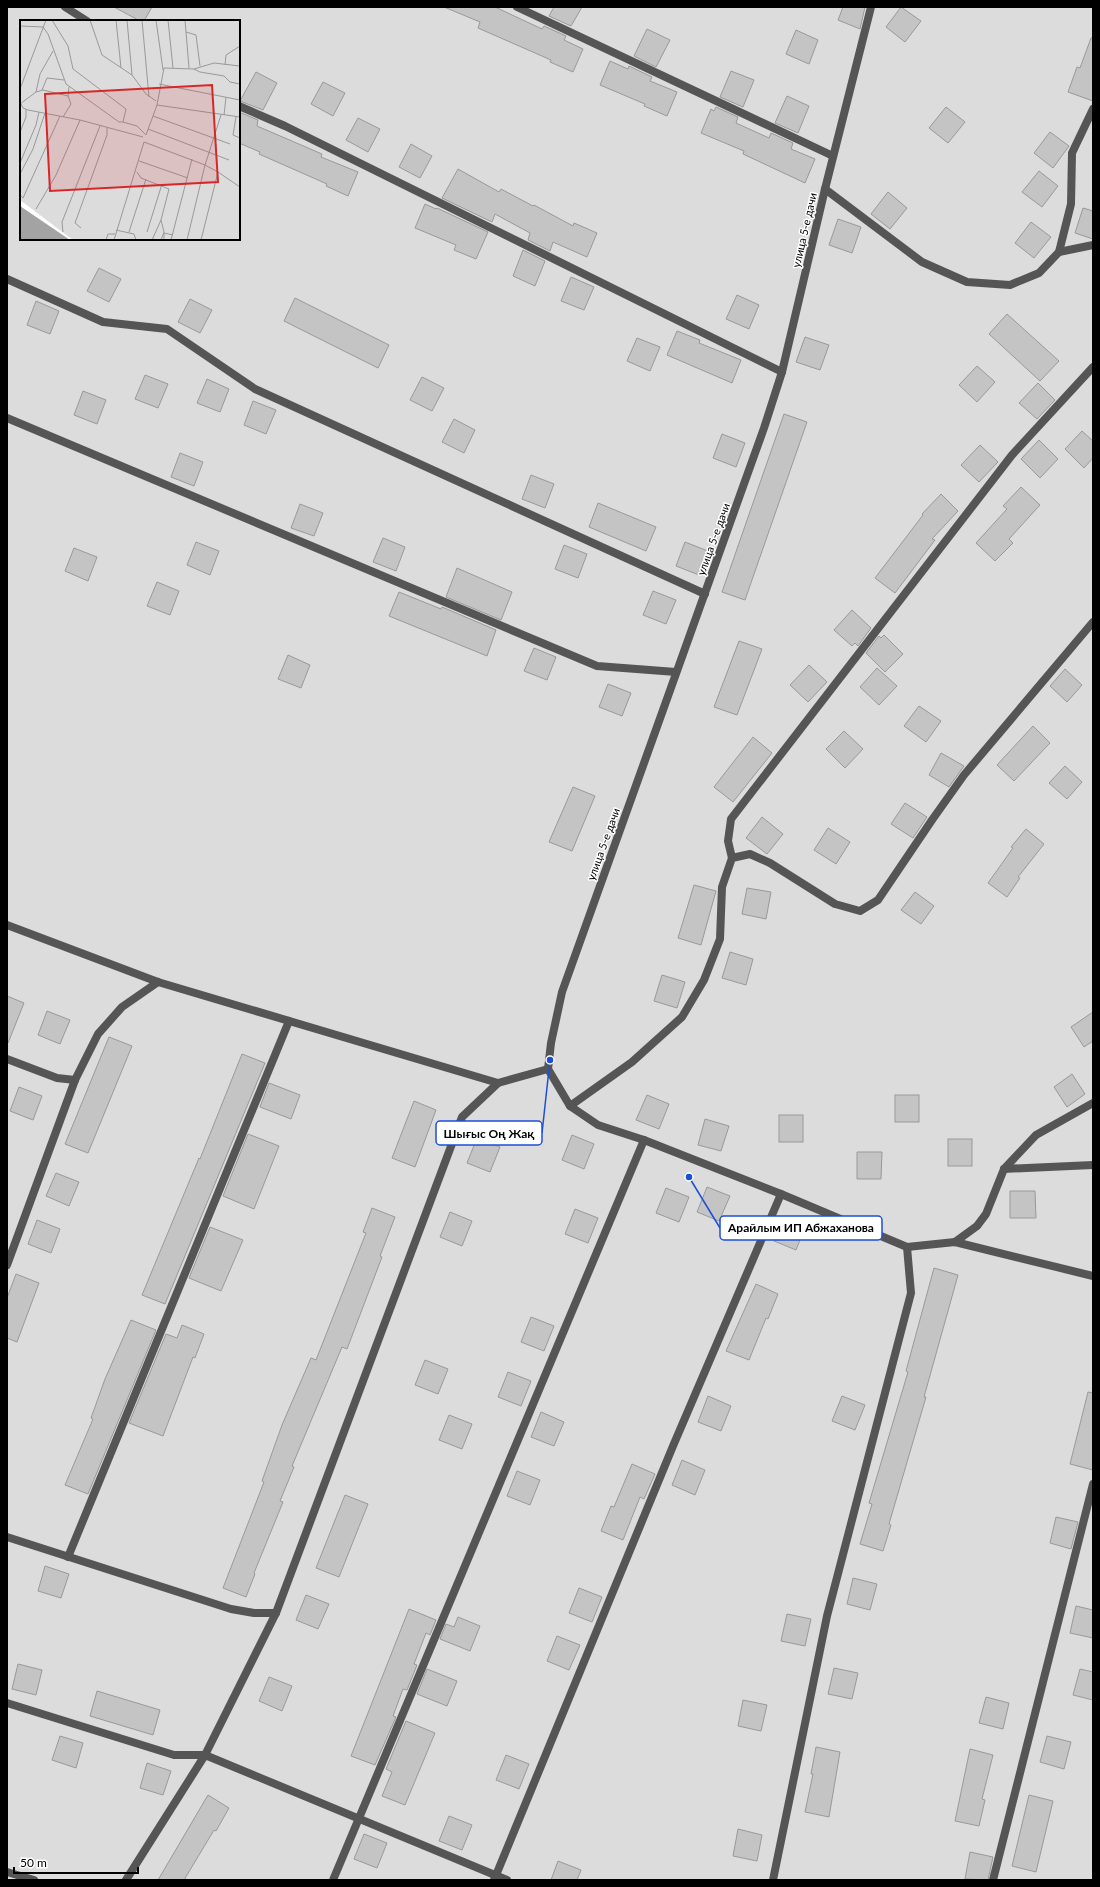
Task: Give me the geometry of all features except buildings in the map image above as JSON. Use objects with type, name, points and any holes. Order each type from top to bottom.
[{"type":"street","points":[[65,7],[85,20]]},
{"type":"street","points":[[517,7],[834,156]]},
{"type":"street","name":"улица 5-е дачи","points":[[548,1069],[551,1043],[562,992],[764,428],[782,372],[825,189],[871,7]]},
{"type":"street","points":[[240,106],[285,126],[782,372]]},
{"type":"street","points":[[825,189],[922,262],[967,282],[1010,285],[1038,274],[1059,252],[1071,204],[1072,153],[1093,109]]},
{"type":"street","points":[[1059,252],[1093,245]]},
{"type":"street","points":[[7,279],[103,322],[167,329],[255,389],[705,594]]},
{"type":"street","points":[[570,1106],[632,1062],[682,1017],[704,980],[720,939],[722,887],[732,858],[728,841],[731,819],[1012,455],[1093,367]]},
{"type":"street","points":[[7,418],[597,666],[676,672]]},
{"type":"street","points":[[732,858],[750,854],[770,863],[835,904],[860,911],[878,900],[964,775],[1093,622]]},
{"type":"street","points":[[7,925],[158,982],[498,1083]]},
{"type":"street","points":[[8,1262],[74,1080],[98,1034],[122,1006],[158,982]]},
{"type":"street","points":[[68,1557],[289,1021]]},
{"type":"street","points":[[7,1059],[57,1078],[74,1080]]},
{"type":"street","points":[[126,1880],[205,1755],[276,1613],[462,1117],[498,1083],[548,1069],[570,1106],[598,1125],[644,1140],[781,1194],[908,1247],[955,1242],[1093,1276]]},
{"type":"street","points":[[955,1242],[977,1226],[986,1214],[1004,1169],[1036,1135],[1093,1103]]},
{"type":"street","points":[[333,1880],[360,1819],[644,1140]]},
{"type":"street","points":[[1004,1169],[1093,1165]]},
{"type":"street","points":[[495,1878],[673,1446],[781,1194]]},
{"type":"street","points":[[773,1880],[826,1616],[911,1293],[908,1247]]},
{"type":"street","points":[[993,1880],[1093,1484]]},
{"type":"street","points":[[7,1537],[231,1609],[254,1613],[276,1613]]},
{"type":"street","points":[[7,1702],[174,1754],[205,1755],[360,1819],[495,1878],[506,1880]]},
{"type":"street","points":[[7,1872],[34,1880]]},
{"type":"shaded area","points":[[7,7],[1093,7],[1093,1880],[7,1880]]},
{"type":"place","name":"Шығыс Оң Жақ","points":[[550,1060]]},
{"type":"place","name":"Арайлым ИП Абжаханова","points":[[689,1177]]}]
